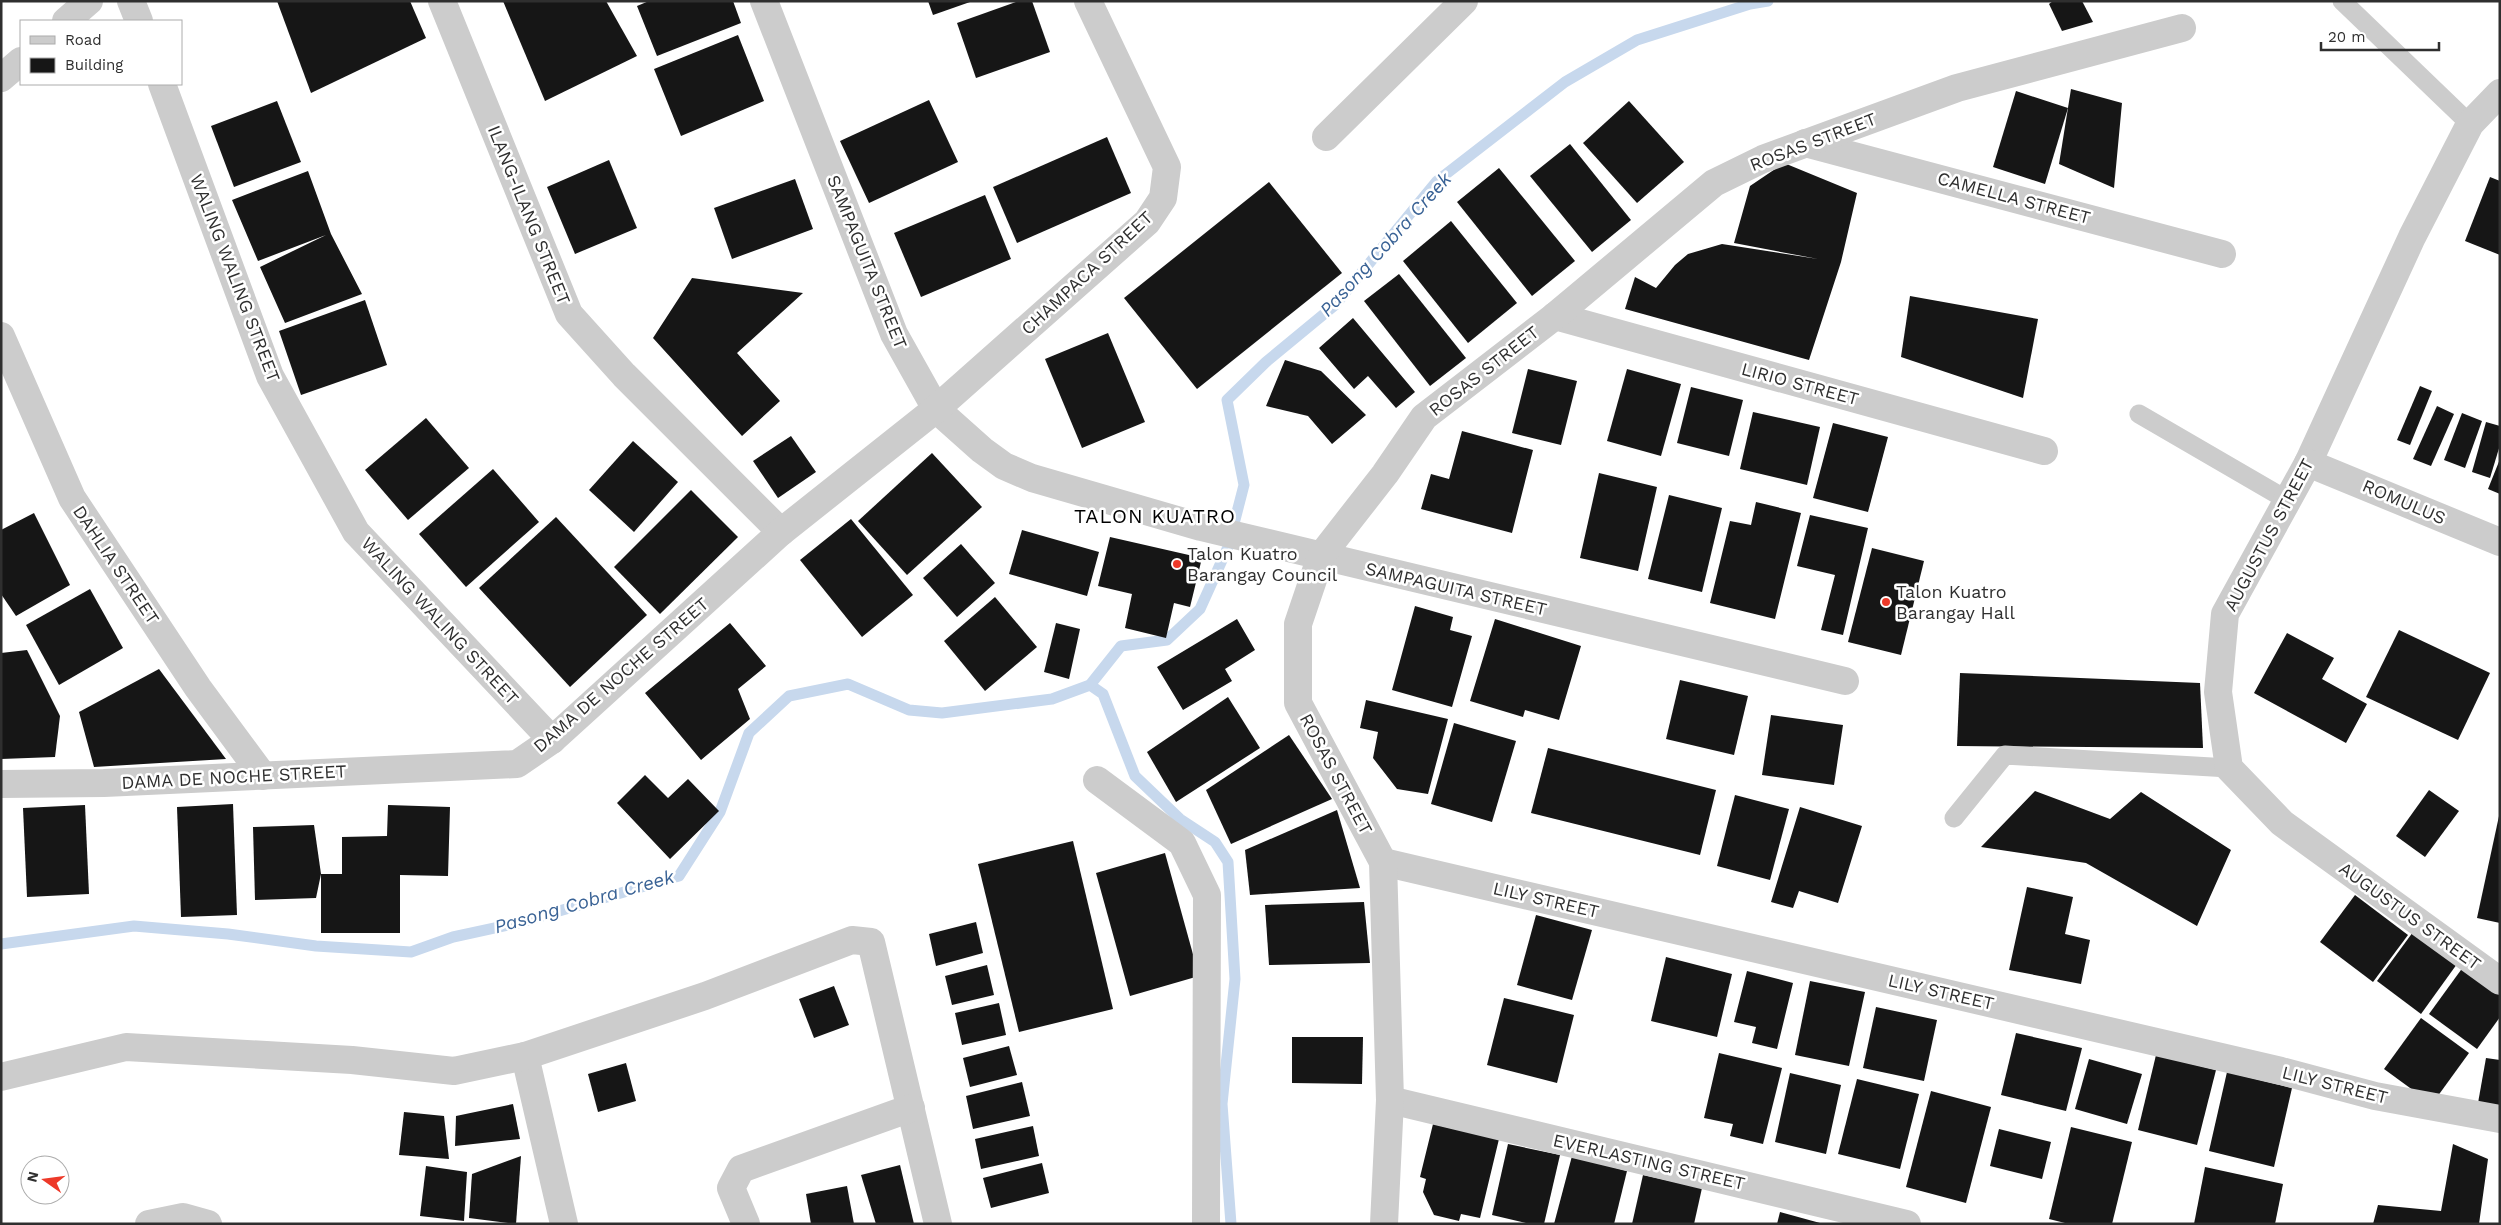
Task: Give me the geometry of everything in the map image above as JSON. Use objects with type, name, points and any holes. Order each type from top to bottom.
[{"type":"street","points":[[67,20],[89,1]]},
{"type":"street","points":[[131,1],[139,20]]},
{"type":"street","name":"ILANG-ILANG STREET","points":[[442,1],[569,314],[624,375],[781,532]]},
{"type":"street","name":"SAMPAGUITA STREET","points":[[764,1],[894,334],[936,409],[982,450],[1004,466],[1032,478],[1201,526],[1845,681]]},
{"type":"street","name":"CHAMPACA STREET","points":[[936,409],[1147,222],[1164,198],[1167,167],[1088,1]]},
{"type":"street","points":[[1326,137],[1464,1]]},
{"type":"street","name":"ROSAS STREET","points":[[1384,1224],[1390,1100],[1382,862],[1298,703],[1298,624],[1321,556],[1385,474],[1424,417],[1555,316],[1714,183],[1763,159],[1957,88],[2182,28]]},
{"type":"street","points":[[1,78],[20,62]]},
{"type":"street","name":"WALING WALING STREET","points":[[162,85],[270,376],[356,532],[552,740]]},
{"type":"street","name":"AUGUSTUS STREET","points":[[2500,93],[2470,124],[2412,237],[2308,462],[2225,614],[2218,692],[2229,768],[2282,823],[2500,981]]},
{"type":"street","name":"CAMELLA STREET","points":[[1805,143],[2222,254]]},
{"type":"street","name":"LIRIO STREET","points":[[1555,316],[2044,451]]},
{"type":"street","name":"DAHLIA STREET","points":[[1,336],[8,374],[72,498],[198,688],[263,776]]},
{"type":"street","name":"DAMA DE NOCHE STREET","points":[[1,784],[104,783],[517,764],[552,740],[781,532],[936,409]]},
{"type":"street","name":"ROMULUS","points":[[2308,462],[2500,542]]},
{"type":"street","points":[[1097,780],[1182,843],[1207,895],[1206,1224]]},
{"type":"street","name":"LILY STREET","points":[[1382,862],[2281,1072],[2375,1096],[2500,1119]]},
{"type":"street","points":[[1,1077],[126,1047],[352,1060],[454,1071],[525,1056],[705,996],[852,940],[871,942],[938,1224]]},
{"type":"street","points":[[525,1056],[564,1224]]},
{"type":"street","name":"EVERLASTING STREET","points":[[1390,1100],[1906,1224]]},
{"type":"street","points":[[746,1224],[731,1188],[741,1169],[911,1108]]},
{"type":"street","points":[[149,1224],[183,1217],[208,1224]]},
{"type":"lane","points":[[2342,1],[2470,124]]},
{"type":"lane","points":[[2139,414],[2287,500]]},
{"type":"lane","points":[[1954,818],[2005,755],[2229,768]]},
{"type":"building","points":[[277,1],[410,1],[426,38],[311,93]]},
{"type":"building","points":[[503,1],[606,1],[637,56],[545,101]]},
{"type":"building","points":[[649,1],[733,1],[741,23],[657,56],[637,6]]},
{"type":"building","points":[[928,1],[970,1],[970,2],[933,15]]},
{"type":"building","points":[[1019,1],[1032,1],[1050,52],[976,78],[957,23]]},
{"type":"building","points":[[2053,1],[2082,1],[2093,22],[2062,31],[2049,4]]},
{"type":"building","points":[[738,35],[764,101],[681,136],[654,69]]},
{"type":"building","points":[[2071,89],[2122,103],[2114,188],[2059,164]]},
{"type":"building","points":[[2016,91],[2068,108],[2045,184],[1993,167]]},
{"type":"building","points":[[929,100],[958,162],[869,203],[840,141]]},
{"type":"building","points":[[277,101],[301,162],[234,187],[211,126]]},
{"type":"building","points":[[1629,101],[1684,162],[1637,203],[1583,143]]},
{"type":"building","points":[[1107,137],[1131,193],[1017,243],[993,187]]},
{"type":"building","points":[[1570,144],[1631,220],[1592,252],[1530,176]]},
{"type":"building","points":[[609,160],[637,228],[575,254],[547,187]]},
{"type":"building","points":[[1784,163],[1857,193],[1841,262],[1809,360],[1625,309],[1635,277],[1656,288],[1675,265],[1688,254],[1722,244],[1818,259],[1734,243],[1750,186]]},
{"type":"building","points":[[1499,168],[1575,261],[1532,296],[1457,202]]},
{"type":"building","points":[[308,171],[331,234],[362,294],[285,323],[260,267],[326,235],[258,261],[232,200]]},
{"type":"building","points":[[2490,177],[2500,181],[2500,255],[2465,241]]},
{"type":"building","points":[[795,179],[813,229],[732,259],[714,208]]},
{"type":"building","points":[[1269,182],[1342,273],[1197,389],[1124,298]]},
{"type":"building","points":[[985,195],[1011,259],[921,297],[894,233]]},
{"type":"building","points":[[1451,221],[1517,303],[1468,343],[1403,261]]},
{"type":"building","points":[[1399,274],[1466,358],[1430,386],[1364,301]]},
{"type":"building","points":[[692,278],[803,293],[737,353],[780,401],[742,436],[653,338]]},
{"type":"building","points":[[1910,296],[2038,319],[2023,398],[1901,357]]},
{"type":"building","points":[[365,300],[387,365],[301,395],[279,331]]},
{"type":"building","points":[[1353,318],[1415,392],[1396,408],[1368,376],[1354,389],[1319,348]]},
{"type":"building","points":[[1108,333],[1145,422],[1082,448],[1045,359]]},
{"type":"building","points":[[1285,360],[1321,371],[1366,415],[1332,444],[1308,416],[1266,406]]},
{"type":"building","points":[[1528,369],[1577,381],[1561,445],[1512,433]]},
{"type":"building","points":[[1627,369],[1681,384],[1661,456],[1607,441]]},
{"type":"building","points":[[2420,386],[2432,391],[2410,445],[2397,440]]},
{"type":"building","points":[[1691,387],[1743,400],[1729,456],[1677,443]]},
{"type":"building","points":[[2437,406],[2454,414],[2431,466],[2413,459]]},
{"type":"building","points":[[1753,412],[1820,427],[1807,485],[1740,469]]},
{"type":"building","points":[[2462,413],[2482,421],[2465,468],[2444,460]]},
{"type":"building","points":[[426,418],[469,468],[408,520],[365,470]]},
{"type":"building","points":[[2486,422],[2500,426],[2500,445],[2490,478],[2472,472]]},
{"type":"building","points":[[1833,423],[1888,437],[1868,512],[1813,498]]},
{"type":"building","points":[[1462,431],[1533,450],[1512,533],[1421,509],[1431,474],[1449,479]]},
{"type":"building","points":[[791,436],[816,472],[778,498],[753,461]]},
{"type":"building","points":[[633,441],[678,482],[634,532],[589,490]]},
{"type":"building","points":[[932,453],[982,507],[907,575],[858,521]]},
{"type":"building","points":[[2500,459],[2500,494],[2488,489]]},
{"type":"building","points":[[493,469],[539,522],[466,587],[419,534]]},
{"type":"building","points":[[1599,473],[1657,487],[1638,571],[1580,558]]},
{"type":"building","points":[[691,490],[738,537],[660,614],[614,567]]},
{"type":"building","points":[[1669,495],[1722,508],[1702,592],[1648,579]]},
{"type":"building","points":[[1756,502],[1801,513],[1775,619],[1710,603],[1730,521],[1751,525]]},
{"type":"building","points":[[34,513],[70,585],[16,616],[1,594],[1,530]]},
{"type":"building","points":[[1810,515],[1868,528],[1843,635],[1821,630],[1835,575],[1797,566]]},
{"type":"building","points":[[556,517],[647,615],[570,687],[479,588]]},
{"type":"building","points":[[851,519],[913,595],[862,637],[800,560]]},
{"type":"building","points":[[1022,530],[1099,552],[1087,596],[1009,574]]},
{"type":"building","points":[[1110,537],[1202,558],[1190,607],[1174,603],[1166,638],[1125,628],[1132,594],[1098,586]]},
{"type":"building","points":[[961,544],[995,583],[957,617],[923,578]]},
{"type":"building","name":"Talon Kuatro Barangay Hall","points":[[1872,548],[1924,561],[1901,655],[1848,642]]},
{"type":"building","points":[[90,589],[123,648],[59,685],[26,625]]},
{"type":"building","points":[[995,597],[1037,647],[985,691],[944,641]]},
{"type":"building","points":[[1415,606],[1453,617],[1450,630],[1472,636],[1452,707],[1392,690]]},
{"type":"building","points":[[1237,619],[1255,650],[1225,669],[1232,681],[1183,710],[1157,667]]},
{"type":"building","points":[[1495,619],[1581,646],[1559,720],[1525,710],[1523,717],[1470,701]]},
{"type":"building","points":[[730,623],[766,666],[738,689],[750,719],[701,760],[645,693]]},
{"type":"building","points":[[1056,623],[1080,629],[1069,679],[1044,672]]},
{"type":"building","points":[[2399,630],[2490,673],[2458,740],[2366,697]]},
{"type":"building","points":[[2287,633],[2334,658],[2322,679],[2367,704],[2346,743],[2254,693]]},
{"type":"building","points":[[27,650],[60,716],[55,757],[1,759],[1,653]]},
{"type":"building","points":[[159,669],[226,759],[94,767],[79,712]]},
{"type":"building","points":[[1960,673],[2200,683],[2203,748],[1957,746]]},
{"type":"building","points":[[1680,680],[1748,696],[1734,755],[1666,739]]},
{"type":"building","points":[[1228,697],[1260,748],[1176,802],[1147,752]]},
{"type":"building","points":[[1366,700],[1448,719],[1428,794],[1397,789],[1373,758],[1378,732],[1360,728]]},
{"type":"building","points":[[1771,715],[1843,725],[1834,785],[1762,775]]},
{"type":"building","points":[[1454,723],[1516,741],[1492,822],[1431,804]]},
{"type":"building","points":[[1289,735],[1332,799],[1231,844],[1206,790]]},
{"type":"building","points":[[1548,748],[1716,790],[1700,855],[1531,813]]},
{"type":"building","points":[[645,775],[668,798],[688,779],[719,811],[670,859],[617,803]]},
{"type":"building","points":[[2429,790],[2459,811],[2425,857],[2396,836]]},
{"type":"building","points":[[2035,791],[2110,819],[2141,792],[2231,850],[2197,926],[2086,863],[1981,847]]},
{"type":"building","points":[[1735,795],[1789,809],[1770,880],[1717,866]]},
{"type":"building","points":[[233,804],[237,915],[181,917],[177,807]]},
{"type":"building","points":[[85,805],[89,894],[27,897],[23,808]]},
{"type":"building","points":[[388,805],[450,807],[448,876],[400,875],[400,933],[321,933],[321,874],[342,874],[342,837],[387,836]]},
{"type":"building","points":[[1800,807],[1862,826],[1838,903],[1799,891],[1793,908],[1771,902]]},
{"type":"building","points":[[1337,810],[1360,888],[1250,895],[1245,850]]},
{"type":"building","points":[[2500,816],[2500,923],[2477,918]]},
{"type":"building","points":[[314,825],[321,874],[316,898],[255,900],[253,827]]},
{"type":"building","points":[[1073,841],[1113,1009],[1019,1032],[978,864]]},
{"type":"building","points":[[1165,853],[1199,976],[1130,996],[1096,873]]},
{"type":"building","points":[[2027,887],[2073,897],[2065,934],[2090,940],[2081,984],[2009,970]]},
{"type":"building","points":[[2355,895],[2408,935],[2373,982],[2320,942]]},
{"type":"building","points":[[1364,902],[1370,963],[1269,965],[1265,905]]},
{"type":"building","points":[[1536,915],[1592,930],[1572,1000],[1517,985]]},
{"type":"building","points":[[976,922],[983,953],[936,966],[929,934]]},
{"type":"building","points":[[2413,932],[2457,964],[2421,1014],[2377,981]]},
{"type":"building","points":[[1666,957],[1732,974],[1717,1037],[1651,1021]]},
{"type":"building","points":[[2466,963],[2500,987],[2500,1017],[2477,1049],[2429,1014]]},
{"type":"building","points":[[987,965],[994,995],[952,1005],[945,976]]},
{"type":"building","points":[[1747,971],[1793,983],[1777,1049],[1752,1043],[1756,1027],[1734,1022]]},
{"type":"building","points":[[1810,981],[1865,992],[1849,1066],[1795,1055]]},
{"type":"building","points":[[834,986],[849,1025],[814,1038],[799,999]]},
{"type":"building","points":[[1504,998],[1574,1015],[1557,1083],[1487,1065]]},
{"type":"building","points":[[999,1003],[1006,1035],[962,1045],[955,1013]]},
{"type":"building","points":[[1876,1007],[1937,1020],[1924,1081],[1863,1068]]},
{"type":"building","points":[[2421,1018],[2469,1053],[2432,1104],[2384,1069]]},
{"type":"building","points":[[2016,1033],[2082,1048],[2066,1111],[2001,1095]]},
{"type":"building","points":[[1292,1037],[1363,1037],[1362,1084],[1292,1083]]},
{"type":"building","points":[[1009,1046],[1017,1075],[970,1087],[963,1058]]},
{"type":"building","points":[[1719,1053],[1782,1068],[1763,1144],[1730,1136],[1733,1124],[1704,1118]]},
{"type":"building","points":[[2156,1055],[2216,1070],[2197,1145],[2138,1130]]},
{"type":"building","points":[[2486,1058],[2500,1060],[2500,1108],[2478,1103]]},
{"type":"building","points":[[2089,1059],[2142,1074],[2127,1124],[2075,1109]]},
{"type":"building","points":[[626,1063],[636,1101],[598,1112],[588,1074]]},
{"type":"building","points":[[2227,1072],[2292,1088],[2274,1167],[2209,1151]]},
{"type":"building","points":[[1790,1073],[1841,1085],[1826,1154],[1775,1142]]},
{"type":"building","points":[[1857,1079],[1919,1094],[1900,1169],[1838,1154]]},
{"type":"building","points":[[1022,1082],[1030,1116],[973,1129],[966,1096]]},
{"type":"building","points":[[1931,1091],[1991,1107],[1966,1203],[1906,1187]]},
{"type":"building","points":[[513,1104],[520,1139],[455,1146],[456,1116]]},
{"type":"building","points":[[404,1112],[444,1116],[449,1159],[399,1155]]},
{"type":"building","points":[[1433,1124],[1499,1139],[1480,1218],[1461,1214],[1459,1221],[1434,1215],[1423,1192],[1426,1179],[1420,1177]]},
{"type":"building","points":[[1033,1126],[1039,1156],[981,1169],[975,1139]]},
{"type":"building","points":[[2071,1127],[2132,1142],[2112,1224],[2069,1224],[2049,1219]]},
{"type":"building","points":[[1999,1129],[2051,1142],[2042,1179],[1990,1166]]},
{"type":"building","points":[[1508,1144],[1560,1155],[1544,1224],[1530,1224],[1492,1215]]},
{"type":"building","points":[[2453,1144],[2488,1159],[2479,1224],[2373,1224],[2378,1205],[2441,1211]]},
{"type":"building","points":[[521,1156],[516,1224],[469,1218],[472,1174]]},
{"type":"building","points":[[1572,1156],[1627,1171],[1614,1224],[1554,1224]]},
{"type":"building","points":[[1042,1163],[1049,1193],[991,1208],[983,1178]]},
{"type":"building","points":[[900,1165],[914,1224],[876,1224],[861,1175]]},
{"type":"building","points":[[426,1166],[467,1172],[464,1221],[420,1216]]},
{"type":"building","points":[[2205,1167],[2283,1184],[2275,1224],[2194,1224]]},
{"type":"building","points":[[1643,1175],[1702,1188],[1694,1224],[1632,1224]]},
{"type":"building","points":[[847,1186],[854,1224],[811,1224],[806,1194]]},
{"type":"building","points":[[1780,1212],[1820,1223],[1820,1224],[1777,1224]]},
{"type":"waterway","name":"Pasong Cobra Creek","points":[[1,944],[134,926],[228,934],[316,946],[411,952],[453,937],[518,923],[679,876],[720,812],[749,733],[789,696],[848,684],[909,710],[942,713],[1052,699],[1090,685],[1121,646],[1167,640],[1200,609],[1228,547],[1244,485],[1227,400],[1266,362],[1335,305],[1437,181],[1565,82],[1637,40],[1750,4],[1768,1]]},
{"type":"waterway","name":"Pasong Cobra Creek","points":[[1090,685],[1103,694],[1135,776],[1180,819],[1215,842],[1228,862],[1235,979],[1222,1104],[1231,1224]]},
{"type":"place","name":"Talon Kuatro Barangay Council","points":[[1177,564]]},
{"type":"place","name":"Talon Kuatro Barangay Hall","points":[[1886,602]]},
{"type":"district","name":"TALON KUATRO","points":[[1155,516]]}]
